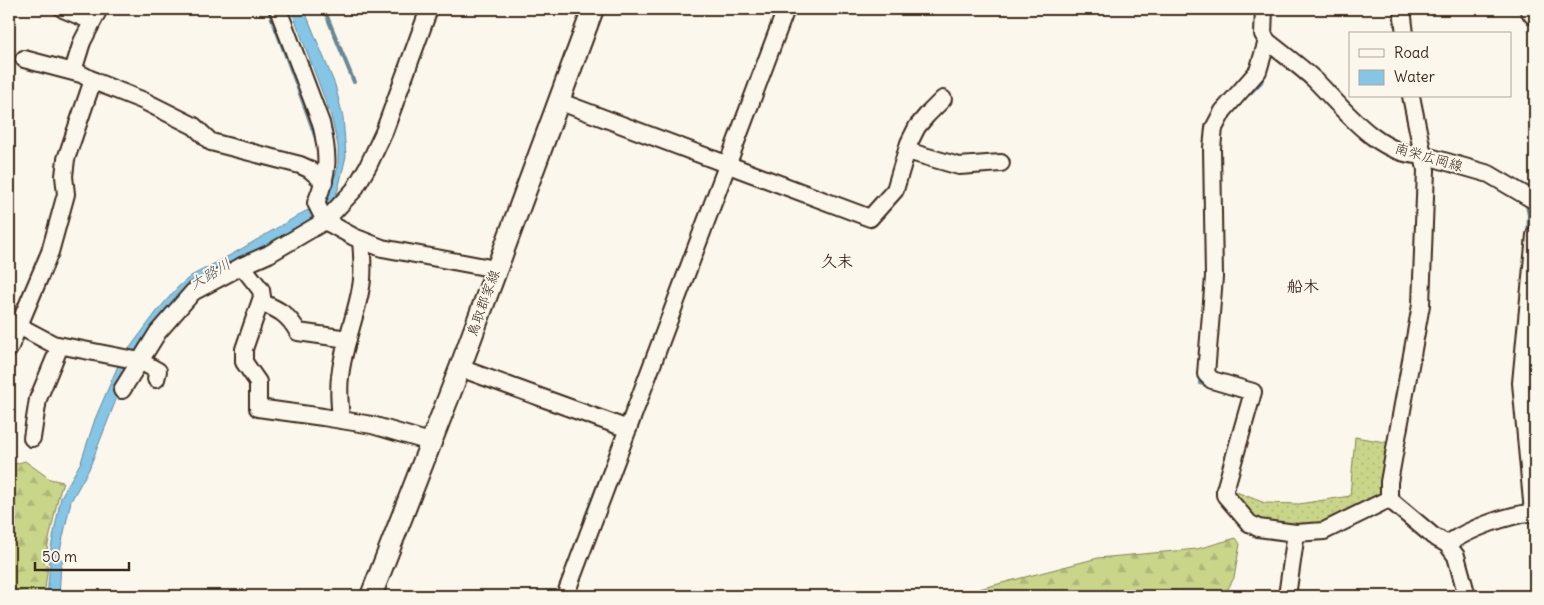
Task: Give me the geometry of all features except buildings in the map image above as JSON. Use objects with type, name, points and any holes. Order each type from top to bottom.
[{"type":"main road","name":"鳥取郡家線","points":[[371,596],[460,368],[593,9]]},
{"type":"street","points":[[63,9],[95,15],[73,71]]},
{"type":"street","points":[[278,9],[321,123],[326,142],[326,174],[321,214]]},
{"type":"street","points":[[122,390],[164,325],[194,292],[269,254],[354,190],[384,132],[428,9]]},
{"type":"street","points":[[565,596],[786,9]]},
{"type":"street","points":[[1264,9],[1263,34],[1267,41],[1258,71],[1223,111],[1214,128],[1212,148],[1214,278],[1206,374],[1212,380],[1253,392],[1225,495],[1249,523],[1258,528],[1296,533],[1324,531],[1389,499]]},
{"type":"street","points":[[1402,9],[1405,32]]},
{"type":"street","name":"南栄広岡線","points":[[1267,41],[1313,79],[1358,125],[1393,149],[1414,155],[1423,155],[1489,174],[1535,201]]},
{"type":"street","points":[[24,59],[81,74],[183,120],[194,126],[211,142],[300,165],[317,174],[324,182]]},
{"type":"street","points":[[9,349],[50,252],[66,194],[64,176],[66,160],[93,80]]},
{"type":"street","points":[[1411,98],[1426,170],[1421,305],[1389,482],[1389,499],[1433,536],[1447,544],[1456,556],[1467,596]]},
{"type":"street","points":[[558,102],[870,218],[895,190],[909,143],[917,128],[943,99]]},
{"type":"street","points":[[907,151],[959,166],[1001,164]]},
{"type":"street","points":[[321,214],[361,240],[382,248],[496,269]]},
{"type":"street","points":[[1447,544],[1464,533],[1485,524],[1534,512],[1521,383],[1535,234]]},
{"type":"street","points":[[341,420],[340,377],[361,286],[361,240]]},
{"type":"street","points":[[242,266],[261,290],[262,297],[244,350],[244,362],[258,382],[258,408],[372,425],[430,442]]},
{"type":"street","points":[[261,302],[283,312],[292,320],[298,332],[348,339]]},
{"type":"street","points":[[19,326],[53,344],[140,361],[158,371],[156,379]]},
{"type":"street","points":[[32,438],[38,398],[60,346]]},
{"type":"street","points":[[460,368],[628,429]]},
{"type":"street","points":[[1286,596],[1296,533]]},
{"type":"green space","points":[[1355,437],[1391,443],[1382,493],[1378,501],[1313,528],[1256,524],[1231,490],[1265,503],[1299,504],[1350,496]]},
{"type":"green space","points":[[25,461],[50,479],[63,482],[44,563],[48,566],[44,596],[9,596],[9,466]]},
{"type":"green space","points":[[1236,538],[1240,544],[1234,578],[1224,596],[957,596],[1098,558],[1197,549]]},
{"type":"water","points":[[267,9],[269,9],[295,77],[318,146],[319,165],[317,146]]},
{"type":"water","name":"大路川","points":[[291,9],[304,9],[335,85],[343,117],[346,156],[336,195],[317,219],[195,286],[121,387],[89,469],[71,501],[59,555],[63,563],[61,564],[59,596],[47,596],[50,563],[48,563],[61,497],[81,462],[95,419],[120,361],[158,310],[178,287],[191,276],[304,212],[323,204],[328,196],[338,167],[338,146],[331,116]]},
{"type":"water","points":[[617,433],[619,434],[586,517],[586,523],[557,596],[555,596],[584,522],[584,517]]},
{"type":"waterway","points":[[324,9],[354,82]]},
{"type":"waterway","points":[[1249,94],[1261,82],[1263,76]]},
{"type":"waterway","points":[[1527,205],[1529,215],[1528,236]]},
{"type":"waterway","points":[[1530,371],[1535,414]]},
{"type":"waterway","points":[[1201,377],[1200,383],[1210,386]]},
{"type":"waterway","points":[[1533,428],[1535,420]]},
{"type":"district","name":"久末","points":[[837,261]]},
{"type":"district","name":"船木","points":[[1303,286]]}]
